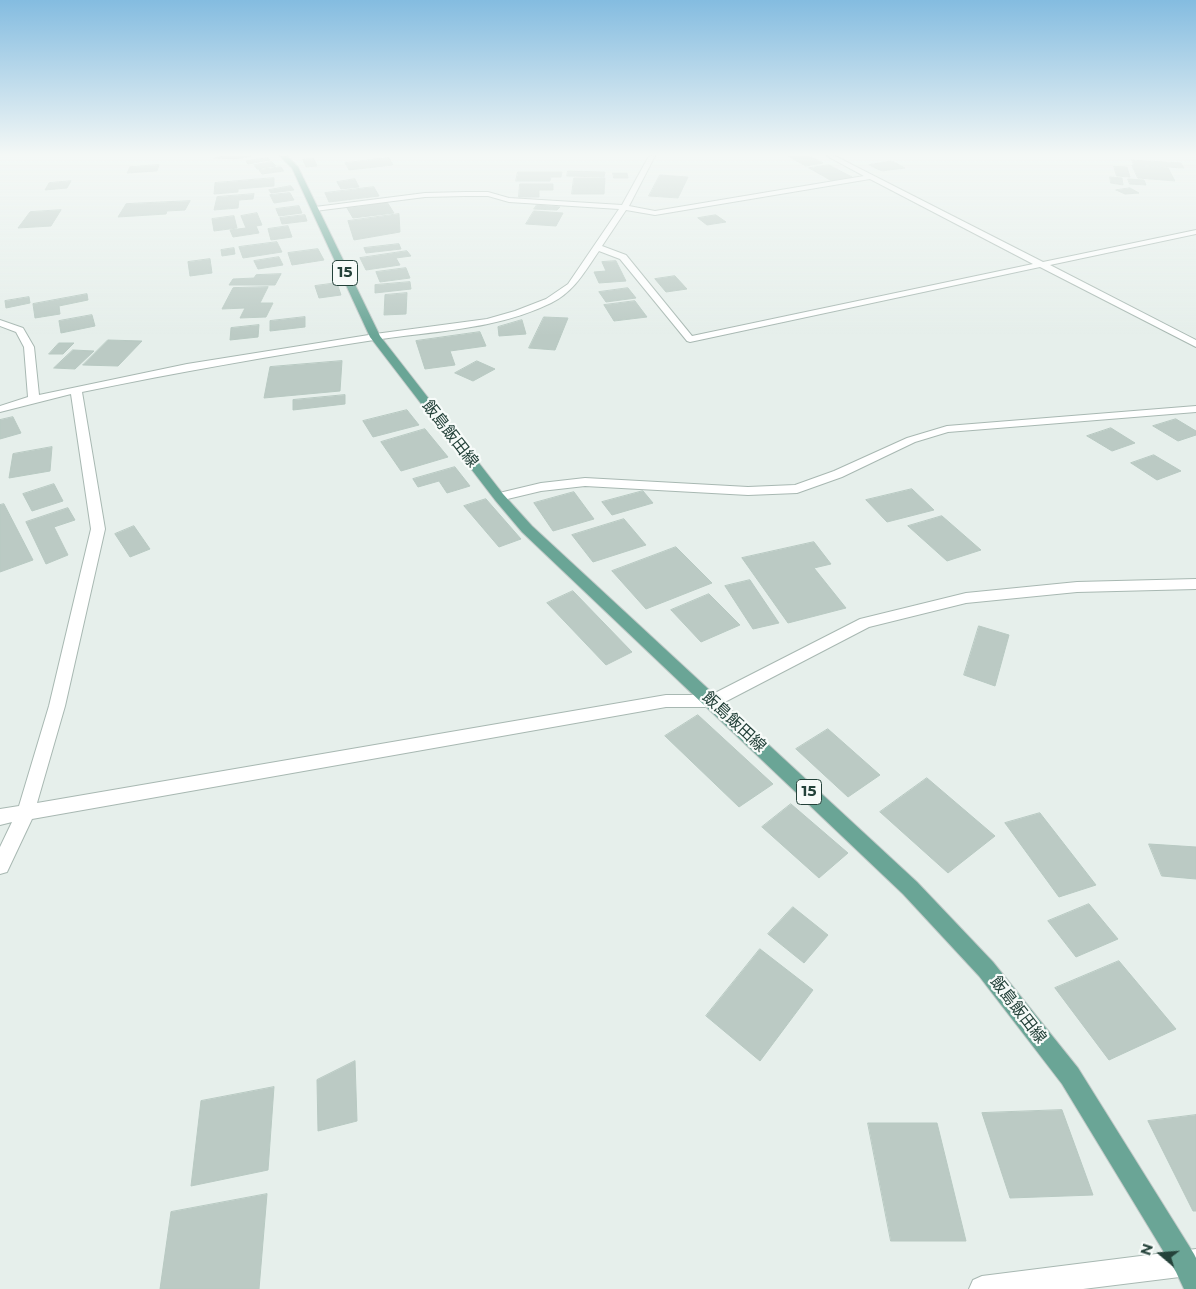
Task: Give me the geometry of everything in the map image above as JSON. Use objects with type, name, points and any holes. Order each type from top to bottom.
[{"type":"main road","name":"飯島飯田線","points":[[318,216],[375,337],[500,497],[527,529],[713,701],[910,888],[986,969],[1070,1076],[1192,1270]]},
{"type":"street","points":[[0,409],[34,399],[187,366],[375,337],[488,322],[549,301],[571,286],[618,216]]},
{"type":"street","points":[[947,216],[1196,344]]},
{"type":"street","points":[[598,247],[623,256],[690,339],[1196,232]]},
{"type":"street","points":[[0,324],[20,330],[29,347],[34,399]]},
{"type":"street","points":[[0,866],[26,812],[57,706],[98,529],[76,390]]},
{"type":"street","points":[[500,497],[541,486],[585,482],[748,491],[797,489],[838,474],[911,440],[947,429],[1196,409]]},
{"type":"street","points":[[0,817],[666,701],[713,701],[865,624],[966,598],[1077,587],[1196,584]]},
{"type":"street","points":[[982,1289],[1192,1270]]},
{"type":"building","points":[[27,216],[57,216],[51,226],[18,228]]},
{"type":"building","points":[[234,216],[237,228],[214,231],[212,219]]},
{"type":"building","points":[[241,216],[258,216],[262,225],[256,226],[259,233],[233,237],[230,230],[246,228]]},
{"type":"building","points":[[305,216],[307,221],[282,224],[280,218]]},
{"type":"building","points":[[399,216],[400,232],[354,240],[348,221]]},
{"type":"building","points":[[531,216],[561,216],[556,226],[526,224]]},
{"type":"building","points":[[718,216],[726,222],[707,225],[698,218]]},
{"type":"building","points":[[288,226],[292,237],[271,240],[268,229]]},
{"type":"building","points":[[277,242],[282,252],[243,258],[239,247]]},
{"type":"building","points":[[399,244],[401,249],[366,253],[364,248]]},
{"type":"building","points":[[234,248],[235,254],[222,256],[221,250]]},
{"type":"building","points":[[318,249],[324,260],[292,265],[288,253]]},
{"type":"building","points":[[407,251],[411,256],[396,258],[400,265],[366,270],[360,258]]},
{"type":"building","points":[[279,257],[283,265],[258,269],[254,261]]},
{"type":"building","points":[[210,259],[212,273],[190,276],[188,262]]},
{"type":"building","points":[[616,261],[626,281],[599,283],[594,272],[606,271],[602,262]]},
{"type":"building","points":[[406,268],[410,278],[380,282],[376,272]]},
{"type":"building","points":[[281,274],[275,285],[229,285],[233,279],[254,278],[256,275]]},
{"type":"building","points":[[675,276],[687,289],[666,292],[655,279]]},
{"type":"building","points":[[410,282],[411,289],[375,293],[375,285]]},
{"type":"building","points":[[337,283],[341,295],[319,298],[315,286]]},
{"type":"building","points":[[268,287],[260,303],[273,303],[266,317],[240,318],[245,308],[222,309],[233,288]]},
{"type":"building","points":[[628,288],[636,298],[606,302],[599,292]]},
{"type":"building","points":[[407,293],[406,314],[384,315],[385,295]]},
{"type":"building","points":[[87,294],[88,300],[59,306],[60,314],[35,318],[33,304]]},
{"type":"building","points":[[29,297],[30,303],[6,308],[5,301]]},
{"type":"building","points":[[635,301],[647,317],[614,321],[604,305]]},
{"type":"building","points":[[92,315],[95,326],[61,333],[59,321]]},
{"type":"building","points":[[305,317],[305,327],[270,331],[270,321]]},
{"type":"building","points":[[544,317],[568,318],[555,350],[529,348]]},
{"type":"building","points":[[522,320],[526,334],[499,336],[498,327]]},
{"type":"building","points":[[259,325],[258,337],[230,340],[231,328]]},
{"type":"building","points":[[480,332],[486,346],[450,351],[455,365],[425,369],[416,341]]},
{"type":"building","points":[[108,340],[142,341],[118,366],[83,365]]},
{"type":"building","points":[[59,343],[74,343],[63,354],[49,354]]},
{"type":"building","points":[[73,350],[94,351],[75,369],[54,368]]},
{"type":"building","points":[[342,361],[340,391],[264,398],[270,367]]},
{"type":"building","points":[[477,361],[495,369],[473,381],[455,373]]},
{"type":"building","points":[[345,395],[345,404],[293,410],[293,400]]},
{"type":"building","points":[[407,410],[419,425],[373,437],[363,421]]},
{"type":"building","points":[[13,417],[21,433],[0,439],[0,420]]},
{"type":"building","points":[[1176,419],[1196,431],[1196,435],[1178,441],[1153,426]]},
{"type":"building","points":[[1111,428],[1135,443],[1112,451],[1087,436]]},
{"type":"building","points":[[425,429],[448,457],[401,471],[381,442]]},
{"type":"building","points":[[52,447],[50,471],[9,478],[13,454]]},
{"type":"building","points":[[1154,455],[1181,471],[1157,480],[1131,463]]},
{"type":"building","points":[[455,467],[470,486],[447,493],[439,481],[418,487],[413,479]]},
{"type":"building","points":[[54,484],[63,501],[32,511],[23,494]]},
{"type":"building","points":[[912,489],[934,510],[887,522],[866,500]]},
{"type":"building","points":[[643,491],[653,503],[612,515],[602,502]]},
{"type":"building","points":[[574,492],[594,519],[553,531],[534,503]]},
{"type":"building","points":[[486,499],[521,539],[499,547],[464,506]]},
{"type":"building","points":[[4,504],[33,560],[0,572],[0,505]]},
{"type":"building","points":[[68,508],[75,520],[54,527],[68,555],[46,564],[26,522]]},
{"type":"building","points":[[942,516],[981,550],[947,561],[908,526]]},
{"type":"building","points":[[624,519],[646,545],[593,562],[572,535]]},
{"type":"building","points":[[134,526],[150,549],[130,557],[115,534]]},
{"type":"building","points":[[814,542],[831,564],[814,568],[846,608],[788,623],[742,558]]},
{"type":"building","points":[[676,547],[712,583],[646,609],[612,571]]},
{"type":"building","points":[[750,580],[779,623],[753,629],[725,586]]},
{"type":"building","points":[[573,591],[632,652],[606,665],[547,603]]},
{"type":"building","points":[[709,594],[740,625],[701,642],[671,610]]},
{"type":"building","points":[[979,626],[1009,635],[995,686],[964,675]]},
{"type":"building","points":[[698,715],[773,784],[739,807],[665,736]]},
{"type":"building","points":[[828,729],[880,775],[848,797],[796,749]]},
{"type":"building","points":[[927,778],[995,836],[948,873],[880,812]]},
{"type":"building","points":[[791,804],[848,853],[819,878],[762,827]]},
{"type":"building","points":[[1040,813],[1096,885],[1059,897],[1005,823]]},
{"type":"building","points":[[1149,844],[1196,847],[1196,879],[1162,876]]},
{"type":"building","points":[[1089,904],[1118,939],[1076,957],[1048,921]]},
{"type":"building","points":[[793,907],[828,935],[804,963],[768,934]]},
{"type":"building","points":[[760,949],[813,990],[760,1061],[706,1016]]},
{"type":"building","points":[[1119,961],[1176,1029],[1109,1060],[1055,988]]},
{"type":"building","points":[[355,1061],[357,1121],[318,1131],[317,1080]]},
{"type":"building","points":[[274,1087],[268,1170],[191,1186],[201,1101]]},
{"type":"building","points":[[1062,1110],[1093,1195],[1010,1198],[982,1113]]},
{"type":"building","points":[[1196,1115],[1196,1211],[1193,1211],[1148,1121]]},
{"type":"building","points":[[868,1123],[937,1123],[966,1241],[891,1241]]},
{"type":"building","points":[[267,1194],[259,1289],[160,1289],[171,1212]]}]
